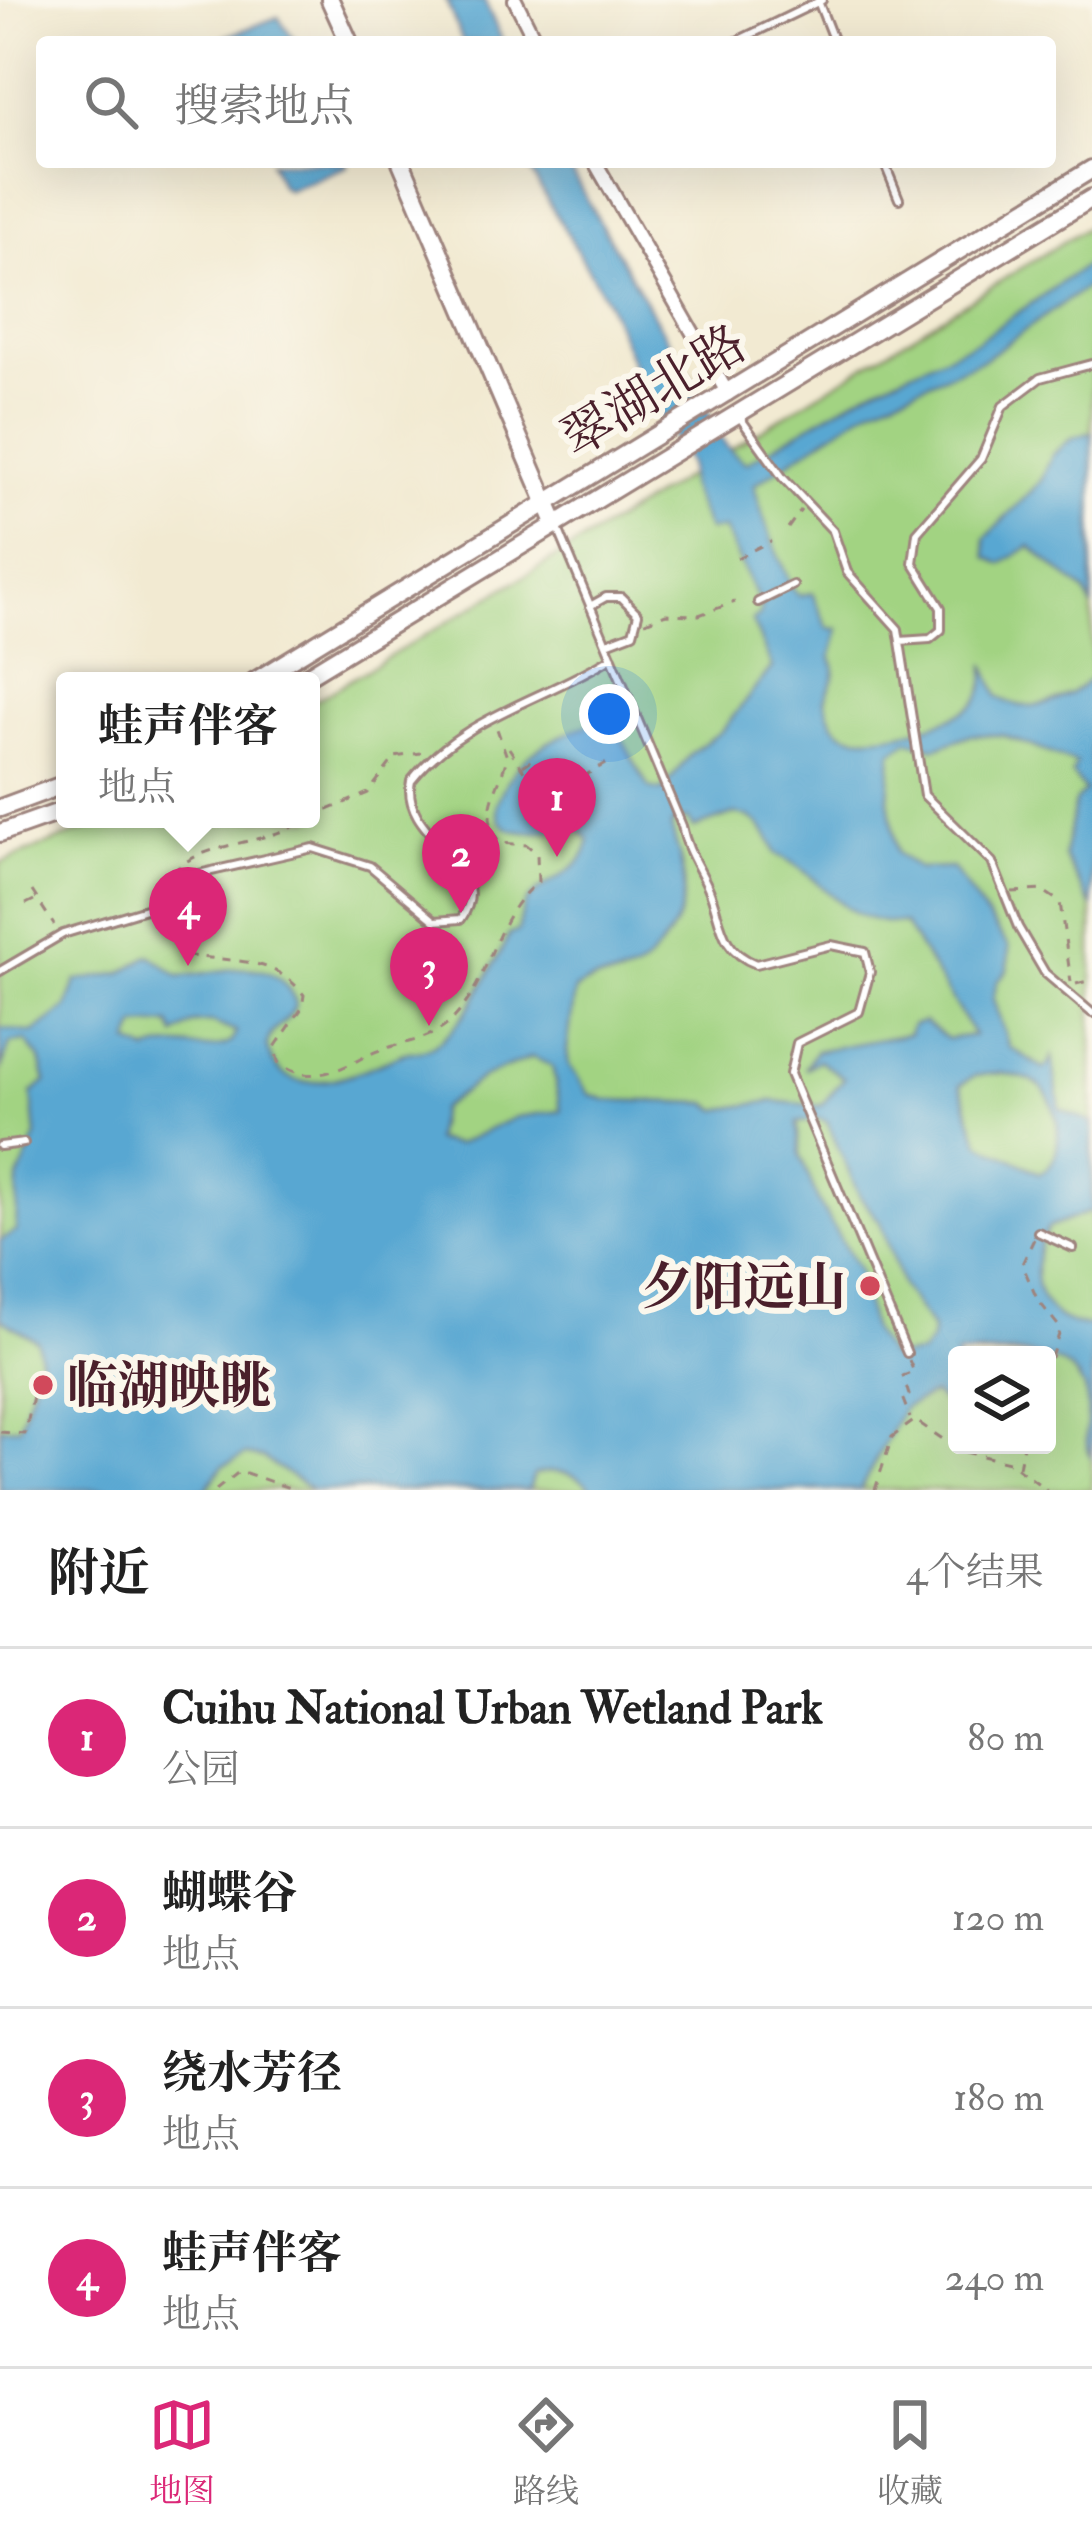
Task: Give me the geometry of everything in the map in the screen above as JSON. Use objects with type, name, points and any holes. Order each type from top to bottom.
[{"type":"street","points":[[330,0],[346,36]]},
{"type":"street","points":[[515,0],[533,36]]},
{"type":"street","points":[[404,168],[556,525]]},
{"type":"street","points":[[599,168],[728,394]]},
{"type":"street","name":"翠湖北路","points":[[271,672],[1092,169]]},
{"type":"street","name":"翠湖北路","points":[[314,672],[1092,198]]},
{"type":"street","points":[[0,808],[56,787]]},
{"type":"street","points":[[0,833],[56,813]]},
{"type":"lane","points":[[747,36],[819,1],[832,36]]},
{"type":"lane","points":[[886,168],[899,199]]},
{"type":"lane","points":[[900,641],[930,639],[941,630],[941,608],[913,563],[914,540],[981,459],[1003,406],[1040,378],[1092,364]]},
{"type":"lane","points":[[738,415],[784,478],[833,531],[842,565],[886,611],[900,641],[924,796],[992,862],[1029,947],[1058,984],[1092,1013]]},
{"type":"lane","points":[[556,525],[682,826],[692,864],[711,895],[717,928],[747,961],[773,962],[831,945],[866,952],[870,972],[859,1012],[852,1020],[805,1036],[791,1054],[790,1074],[907,1353]]},
{"type":"lane","points":[[758,602],[793,585]]},
{"type":"lane","points":[[590,606],[606,596],[621,596],[634,605],[638,623],[633,633],[607,644]]},
{"type":"lane","points":[[0,971],[61,936],[152,905],[194,875],[313,848],[370,866],[435,921],[461,919],[471,900],[466,877],[415,819],[409,792],[412,781],[435,755],[490,717],[612,657]]},
{"type":"lane","points":[[0,1146],[24,1143]]},
{"type":"lane","points":[[1037,1232],[1073,1247]]},
{"type":"path","points":[[788,529],[806,502]]},
{"type":"path","points":[[737,558],[771,541]]},
{"type":"path","points":[[638,623],[666,614],[699,615],[736,602]]},
{"type":"path","points":[[490,717],[543,800]]},
{"type":"path","points":[[496,838],[489,803],[508,746]]},
{"type":"path","points":[[320,813],[368,793],[395,757],[435,755]]},
{"type":"path","points":[[521,767],[536,757]]},
{"type":"path","points":[[528,808],[610,761]]},
{"type":"path","points":[[159,898],[170,874],[192,857],[274,838],[292,828]]},
{"type":"path","points":[[152,905],[167,937],[185,955],[256,961],[296,985],[304,994],[302,1008],[278,1036],[278,1062],[297,1075],[327,1073],[436,1033],[460,1011],[493,955],[509,911],[538,882],[532,849],[496,838],[475,842],[455,833],[430,836]]},
{"type":"path","points":[[1005,892],[1042,890],[1058,898],[1071,984]]},
{"type":"path","points":[[32,891],[61,936]]},
{"type":"path","points":[[26,904],[37,898]]},
{"type":"path","points":[[1058,984],[1092,980]]},
{"type":"path","points":[[1037,1232],[1022,1264],[1037,1299],[1061,1329],[1055,1346]]},
{"type":"path","points":[[907,1353],[914,1372],[903,1376],[910,1395],[900,1398],[911,1421]]},
{"type":"path","points":[[0,1432],[26,1434],[36,1384]]},
{"type":"path","points":[[875,1490],[892,1437],[911,1421],[923,1421],[960,1451],[1018,1467],[1047,1490]]},
{"type":"path","points":[[1018,1467],[1021,1454]]},
{"type":"path","points":[[216,1490],[232,1473],[247,1471],[295,1490]]},
{"type":"green space","points":[[1092,224],[1092,1490],[0,1490],[0,863],[90,828],[320,828],[320,698],[567,551]]},
{"type":"water","points":[[446,0],[484,0],[500,36],[461,36]]},
{"type":"water","points":[[278,17],[292,36],[228,36]]},
{"type":"water","points":[[273,168],[342,168],[288,190]]},
{"type":"water","points":[[529,168],[569,168],[692,380],[719,436],[746,463],[865,392],[977,341],[1092,261],[1092,283],[984,359],[871,407],[754,485],[793,589],[800,596],[812,593],[828,628],[839,629],[831,658],[835,675],[825,700],[833,722],[843,732],[892,735],[952,717],[980,697],[985,664],[998,696],[1022,706],[1060,699],[1092,678],[1092,907],[1064,856],[1075,802],[1085,791],[1072,774],[1076,763],[1002,735],[969,735],[935,748],[908,740],[892,752],[889,800],[897,853],[918,869],[952,868],[1009,947],[1008,969],[997,982],[993,999],[1009,1047],[1045,1069],[1052,1057],[1060,1109],[1092,1123],[1092,1211],[1048,1228],[1036,1277],[1047,1306],[1058,1317],[1092,1326],[1092,1458],[1081,1382],[1056,1361],[1056,1346],[948,1346],[948,1406],[933,1394],[903,1408],[860,1490],[593,1490],[574,1476],[550,1472],[534,1475],[529,1490],[312,1490],[263,1458],[246,1455],[223,1466],[205,1490],[0,1490],[0,1428],[19,1427],[36,1375],[43,1374],[37,1341],[0,1318],[0,1241],[16,1231],[18,1179],[36,1136],[32,1093],[46,1082],[40,1059],[26,1041],[10,1043],[1,1070],[0,1028],[33,1033],[67,1008],[76,981],[121,973],[150,955],[179,976],[244,968],[274,975],[296,1003],[267,1047],[276,1067],[289,1078],[326,1081],[442,1040],[465,1014],[509,935],[518,931],[527,902],[586,852],[589,840],[580,831],[515,831],[499,818],[497,804],[523,761],[565,734],[598,722],[618,732],[649,788],[662,791],[692,752],[722,731],[772,667],[752,621],[760,615],[761,605],[724,529],[708,530],[689,485],[689,464],[637,375],[607,301]],"holes":[[[734,814],[749,818],[766,833],[776,854],[849,909],[882,922],[904,923],[974,1035],[947,1039],[924,1022],[912,1025],[909,1034],[815,1051],[805,1069],[819,1060],[844,1078],[821,1106],[772,1101],[718,1110],[708,1103],[606,1100],[589,1094],[569,1065],[575,990],[595,980],[634,972],[648,962],[673,929],[684,888],[671,827],[674,821],[688,819],[694,828]],[[211,1022],[236,1032],[232,1042],[211,1048],[170,1046],[149,1052],[130,1043],[137,1026],[170,1024],[175,1035],[194,1023]],[[532,1057],[552,1066],[561,1111],[516,1117],[456,1145],[434,1140],[440,1109],[483,1077]],[[999,1073],[1039,1085],[1054,1109],[1057,1147],[1040,1173],[980,1143],[960,1085],[974,1076]],[[819,1118],[827,1122],[860,1197],[880,1222],[902,1286],[932,1329],[931,1341],[921,1354],[890,1357],[872,1332],[858,1269],[818,1201],[800,1154],[797,1123]]]},
{"type":"water","points":[[1092,432],[1092,607],[1084,591],[1030,546],[1002,564],[987,557],[985,539],[1041,481],[1052,455],[1072,438]]},
{"type":"place","name":"Cuihu National Urban Wetland Park","points":[[557,857]]},
{"type":"place","name":"蝴蝶谷","points":[[461,913]]},
{"type":"place","name":"蛙声伴客","points":[[188,966]]},
{"type":"place","name":"绕水芳径","points":[[429,1026]]},
{"type":"place","name":"夕阳远山","points":[[870,1286]]},
{"type":"place","name":"临湖映眺","points":[[43,1385]]}]
